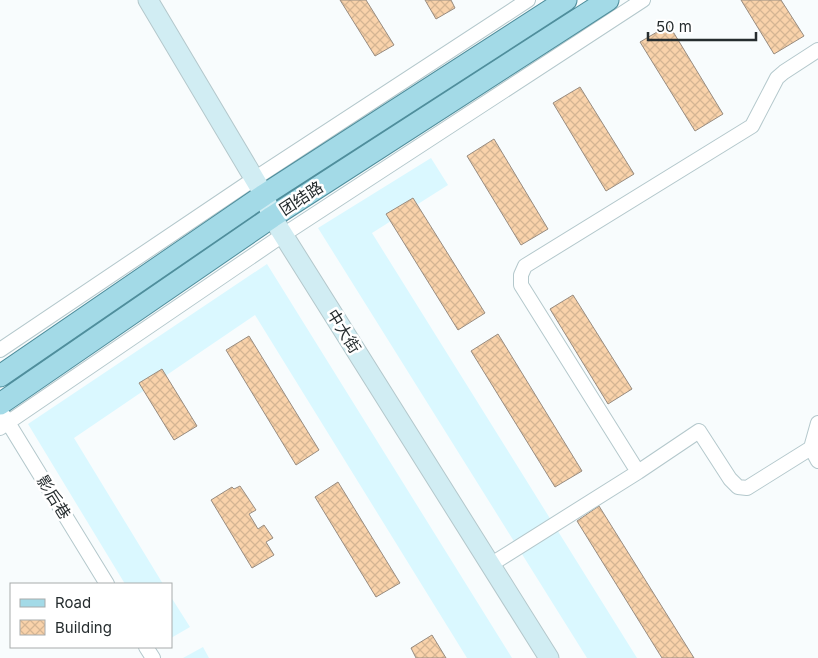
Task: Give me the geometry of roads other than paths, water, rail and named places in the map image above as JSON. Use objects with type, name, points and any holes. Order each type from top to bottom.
[{"type":"main road","name":"中大街","points":[[148,0],[259,187],[278,226],[549,658]]},
{"type":"main road","name":"团结路","points":[[3,418],[278,226],[608,0]]},
{"type":"main road","name":"团结路","points":[[0,376],[259,187],[563,1]]},
{"type":"street","points":[[0,350],[259,187],[528,0]]},
{"type":"street","points":[[278,226],[643,0]]},
{"type":"street","points":[[563,1],[574,22]]},
{"type":"street","points":[[638,472],[521,285],[521,275],[525,266],[752,126],[777,78],[818,50]]},
{"type":"street","name":"影后巷","points":[[0,409],[3,418],[106,583]]},
{"type":"street","points":[[490,565],[638,472],[699,431],[730,479],[738,487],[747,488],[810,448],[818,423]]},
{"type":"street","points":[[810,448],[818,461]]}]
